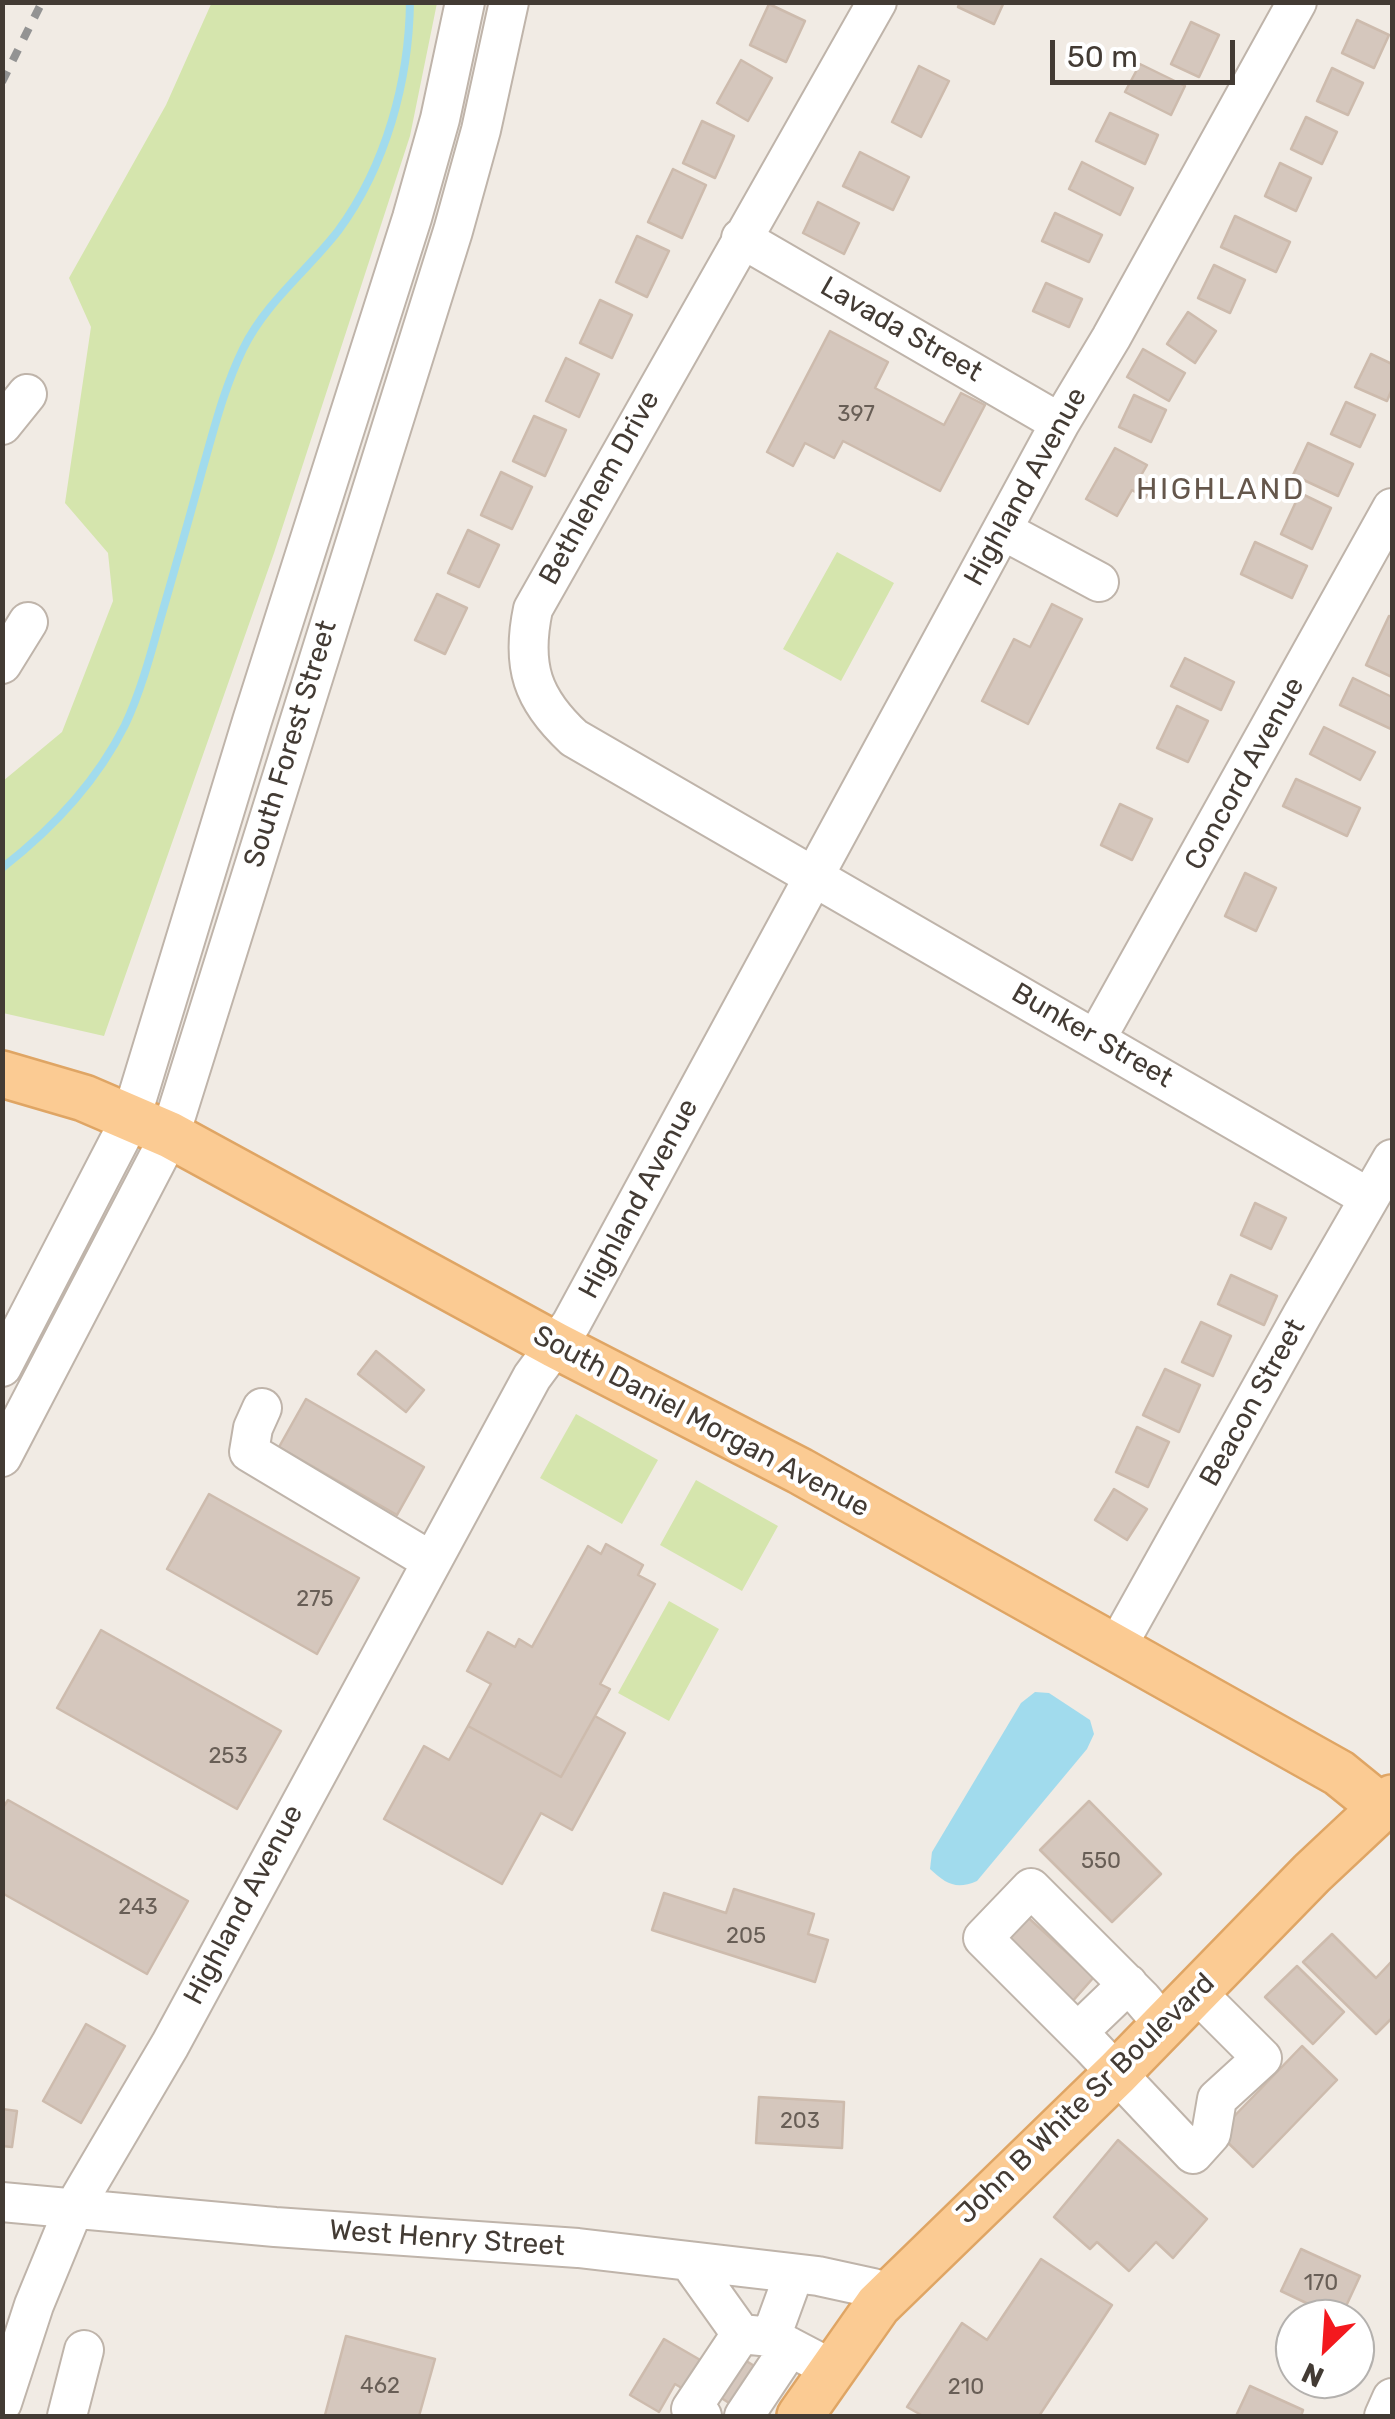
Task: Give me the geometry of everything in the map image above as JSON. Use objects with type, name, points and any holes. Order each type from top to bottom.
[{"type":"main road","name":"South Daniel Morgan Avenue","points":[[2,1074],[84,1098],[150,1127],[800,1472],[1387,1802]]},
{"type":"main road","name":"John B White Sr Boulevard","points":[[800,2416],[889,2294],[1118,2073],[1387,1802]]},
{"type":"street","name":"South Forest Street","points":[[2,1367],[150,1127],[258,702],[412,218],[440,119],[465,2]]},
{"type":"street","name":"South Forest Street","points":[[2,1457],[150,1127],[453,231],[481,130],[509,2]]},
{"type":"street","name":"Bethlehem Drive","points":[[815,875],[574,738],[553,718],[537,694],[528,667],[527,638],[532,610],[877,2]]},
{"type":"street","name":"Highland Avenue","points":[[2,2404],[34,2305],[74,2208],[170,2045],[532,1378],[571,1324],[1060,423],[1298,2]]},
{"type":"street","name":"Lavada Street","points":[[740,238],[1060,423]]},
{"type":"street","points":[[2,426],[27,394]]},
{"type":"street","name":"Concord Avenue","points":[[1096,1039],[1392,508]]},
{"type":"street","points":[[1002,530],[1099,582]]},
{"type":"street","points":[[2,664],[28,622]]},
{"type":"street","name":"Bunker Street","points":[[815,875],[1370,1198]]},
{"type":"street","name":"Beacon Street","points":[[1116,1648],[1392,1159]]},
{"type":"street","points":[[262,1408],[249,1452],[431,1561]]},
{"type":"street","points":[[1164,2025],[1031,1888],[982,1938],[1118,2073],[1192,2154],[1211,2134],[1217,2100],[1262,2058],[1196,1992]]},
{"type":"street","points":[[1078,2032],[1128,1984]]},
{"type":"street","name":"West Henry Street","points":[[2,2202],[275,2227],[578,2248],[794,2274],[889,2294]]},
{"type":"street","points":[[689,2261],[767,2339],[832,2369]]},
{"type":"street","points":[[744,2416],[767,2339],[794,2274]]},
{"type":"street","points":[[702,2416],[690,2409],[767,2339]]},
{"type":"street","points":[[67,2416],[84,2350]]},
{"type":"street","points":[[1384,2416],[1392,2398]]},
{"type":"green space","points":[[212,2],[437,3],[410,136],[274,553],[104,1036],[3,1013],[3,781],[62,732],[113,601],[108,553],[65,503],[91,327],[69,278],[166,105]]},
{"type":"green space","points":[[837,552],[894,583],[841,681],[783,649]]},
{"type":"green space","points":[[576,1414],[658,1460],[622,1524],[540,1478]]},
{"type":"green space","points":[[696,1480],[778,1526],[742,1591],[660,1545]]},
{"type":"green space","points":[[669,1601],[719,1629],[669,1721],[618,1693]]},
{"type":"water","points":[[1035,1692],[1049,1693],[1090,1720],[1094,1734],[1087,1749],[977,1881],[963,1885],[946,1882],[930,1869],[932,1852],[1021,1703]]},
{"type":"building","points":[[960,2],[1004,2],[994,24],[958,7]]},
{"type":"building","points":[[769,4],[805,21],[786,62],[750,45]]},
{"type":"building","points":[[1357,20],[1389,35],[1374,68],[1342,53]]},
{"type":"building","points":[[1191,22],[1219,35],[1199,77],[1171,64]]},
{"type":"building","points":[[741,60],[772,78],[748,121],[717,103]]},
{"type":"building","points":[[1140,64],[1185,86],[1171,115],[1125,92]]},
{"type":"building","points":[[919,66],[949,81],[921,137],[892,122]]},
{"type":"building","points":[[1332,68],[1363,83],[1348,115],[1317,101]]},
{"type":"building","points":[[1110,113],[1158,135],[1145,164],[1096,141]]},
{"type":"building","points":[[1306,117],[1337,132],[1322,164],[1291,149]]},
{"type":"building","points":[[702,121],[734,136],[715,178],[683,163]]},
{"type":"building","points":[[860,152],[909,177],[893,210],[843,186]]},
{"type":"building","points":[[1082,162],[1133,188],[1120,215],[1069,189]]},
{"type":"building","points":[[1280,163],[1311,178],[1296,211],[1265,196]]},
{"type":"building","points":[[673,169],[706,185],[682,238],[648,222]]},
{"type":"building","points":[[818,202],[859,223],[844,254],[803,233]]},
{"type":"building","points":[[1055,213],[1102,235],[1089,262],[1042,241]]},
{"type":"building","points":[[1235,216],[1290,242],[1276,272],[1221,247]]},
{"type":"building","points":[[637,236],[669,251],[647,297],[616,282]]},
{"type":"building","points":[[1214,265],[1245,280],[1230,313],[1198,298]]},
{"type":"building","points":[[1046,283],[1082,299],[1069,327],[1033,311]]},
{"type":"building","points":[[600,300],[632,315],[612,358],[580,343]]},
{"type":"building","points":[[1188,312],[1216,331],[1195,363],[1167,344]]},
{"type":"building","points":[[830,331],[888,362],[875,388],[944,425],[961,393],[985,405],[940,491],[843,441],[834,458],[805,443],[793,466],[767,452]]},
{"type":"building","points":[[1143,349],[1185,373],[1169,401],[1127,377]]},
{"type":"building","points":[[1371,354],[1392,364],[1392,389],[1387,401],[1355,387]]},
{"type":"building","points":[[566,358],[599,374],[579,417],[546,401]]},
{"type":"building","points":[[1134,395],[1166,410],[1151,442],[1119,427]]},
{"type":"building","points":[[1346,402],[1375,415],[1360,447],[1331,434]]},
{"type":"building","points":[[534,416],[566,430],[545,476],[513,461]]},
{"type":"building","points":[[1308,443],[1353,464],[1338,496],[1293,475]]},
{"type":"building","points":[[1115,448],[1147,465],[1139,479],[1152,486],[1145,498],[1132,490],[1117,516],[1086,499]]},
{"type":"building","points":[[501,472],[532,487],[512,529],[481,515]]},
{"type":"building","points":[[1300,493],[1331,508],[1312,549],[1281,534]]},
{"type":"building","points":[[468,530],[499,545],[479,587],[448,573]]},
{"type":"building","points":[[1255,542],[1307,566],[1292,598],[1241,574]]},
{"type":"building","points":[[437,594],[467,608],[445,654],[415,640]]},
{"type":"building","points":[[1052,604],[1082,619],[1028,724],[982,701],[1014,639],[1030,647]]},
{"type":"building","points":[[1389,616],[1392,617],[1392,677],[1366,665]]},
{"type":"building","points":[[1185,658],[1234,682],[1221,710],[1171,686]]},
{"type":"building","points":[[1353,678],[1392,697],[1391,729],[1340,705]]},
{"type":"building","points":[[1177,706],[1208,721],[1188,762],[1157,748]]},
{"type":"building","points":[[1324,727],[1375,752],[1360,780],[1310,754]]},
{"type":"building","points":[[1296,779],[1360,808],[1347,836],[1283,806]]},
{"type":"building","points":[[1120,804],[1152,819],[1132,860],[1101,845]]},
{"type":"building","points":[[1245,873],[1276,888],[1256,931],[1225,916]]},
{"type":"building","points":[[1255,1203],[1286,1218],[1271,1249],[1241,1235]]},
{"type":"building","points":[[1231,1275],[1277,1296],[1264,1325],[1218,1304]]},
{"type":"building","points":[[1201,1322],[1231,1336],[1213,1376],[1182,1362]]},
{"type":"building","points":[[376,1351],[424,1390],[406,1412],[358,1374]]},
{"type":"building","points":[[1165,1369],[1200,1385],[1179,1432],[1143,1415]]},
{"type":"building","points":[[306,1399],[424,1467],[397,1515],[279,1447]]},
{"type":"building","points":[[1137,1427],[1169,1442],[1148,1487],[1116,1472]]},
{"type":"building","points":[[1114,1489],[1147,1509],[1127,1540],[1095,1520]]},
{"type":"building","points":[[209,1494],[359,1578],[317,1654],[167,1569]]},
{"type":"building","points":[[606,1544],[643,1565],[638,1575],[655,1584],[600,1684],[610,1689],[561,1777],[468,1726],[491,1684],[467,1671],[488,1632],[515,1647],[519,1639],[532,1647],[588,1546],[601,1554]]},
{"type":"building","points":[[101,1630],[281,1731],[237,1809],[57,1708]]},
{"type":"building","points":[[595,1716],[625,1733],[572,1830],[541,1813],[502,1884],[384,1819],[424,1746],[449,1760],[468,1726],[561,1777]]},
{"type":"building","points":[[8,1800],[188,1901],[147,1974],[2,1893],[2,1809]]},
{"type":"building","points":[[1089,1801],[1161,1874],[1112,1922],[1040,1850]]},
{"type":"building","points":[[734,1889],[814,1914],[808,1934],[828,1940],[815,1982],[652,1930],[664,1893],[726,1913]]},
{"type":"building","points":[[1023,1913],[1094,1977],[1071,2003],[999,1938]]},
{"type":"building","points":[[1332,1934],[1376,1978],[1392,1961],[1392,2018],[1376,2034],[1303,1962]]},
{"type":"building","points":[[1297,1966],[1344,2012],[1313,2044],[1265,1997]]},
{"type":"building","points":[[86,2024],[125,2046],[81,2123],[43,2101]]},
{"type":"building","points":[[1302,2046],[1337,2080],[1253,2167],[1218,2133]]},
{"type":"building","points":[[759,2097],[844,2102],[842,2148],[756,2143]]},
{"type":"building","points":[[2,2109],[17,2111],[12,2147],[2,2146]]},
{"type":"building","points":[[1118,2140],[1207,2219],[1173,2258],[1156,2242],[1129,2271],[1097,2242],[1090,2249],[1054,2217]]},
{"type":"building","points":[[1301,2249],[1360,2276],[1349,2299],[1298,2299],[1281,2291]]},
{"type":"building","points":[[1041,2259],[1112,2305],[1039,2416],[923,2416],[907,2407],[962,2323],[987,2340]]},
{"type":"building","points":[[346,2336],[435,2359],[419,2416],[325,2415]]},
{"type":"building","points":[[664,2339],[702,2361],[685,2390],[675,2384],[659,2412],[630,2395]]},
{"type":"building","points":[[738,2356],[761,2370],[737,2408],[715,2394]]},
{"type":"building","points":[[1250,2386],[1303,2410],[1301,2416],[1236,2416]]},
{"type":"waterway","points":[[2,868],[71,803],[101,766],[125,725],[149,658],[230,379],[263,316],[338,231],[369,179],[382,151],[399,92],[410,2]]},
{"type":"railway","points":[[2,82],[42,2]]},
{"type":"district","name":"HIGHLAND","points":[[1221,490]]}]
